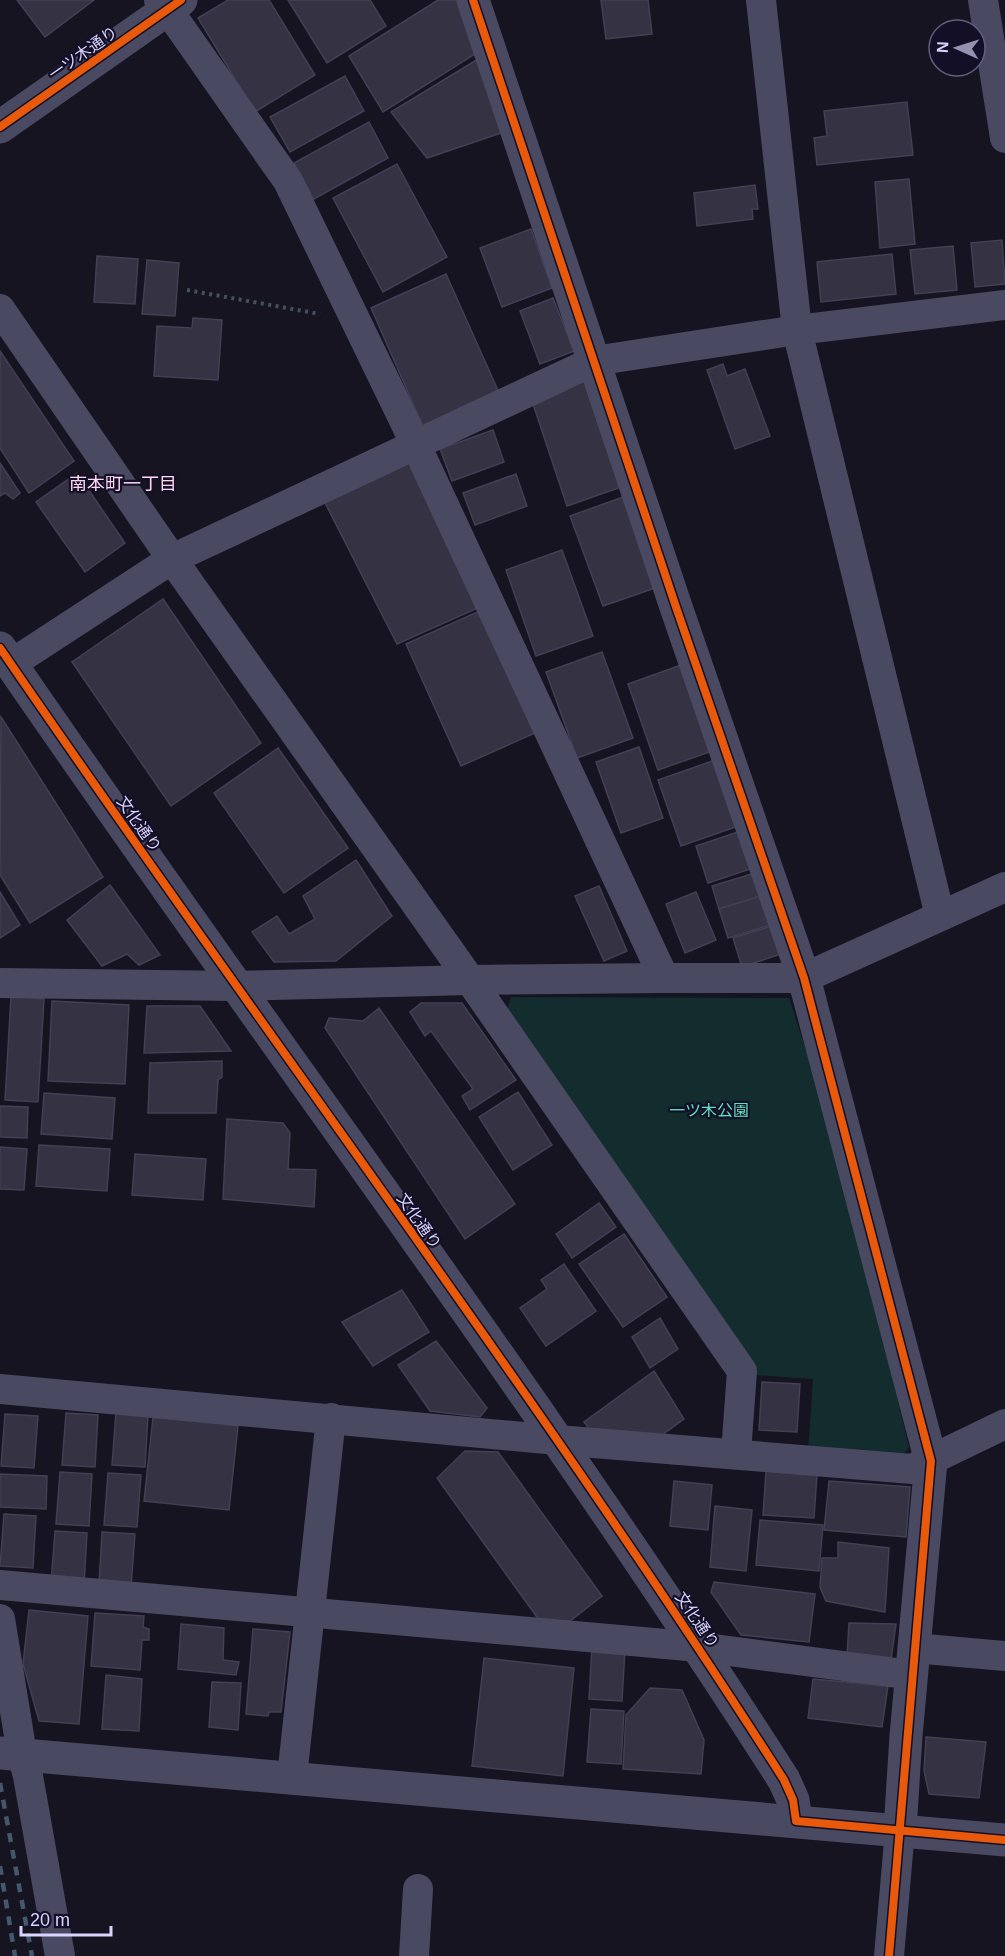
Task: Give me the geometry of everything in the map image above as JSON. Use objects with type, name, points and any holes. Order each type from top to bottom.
[{"type":"street","points":[[473,0],[676,608],[804,978],[931,1461],[889,1956]]},
{"type":"street","points":[[761,0],[797,330],[940,916]]},
{"type":"street","points":[[983,0],[1005,138]]},
{"type":"street","points":[[169,3],[288,181],[416,445],[664,978]]},
{"type":"street","name":"一ツ木通り","points":[[0,127],[169,3]]},
{"type":"street","points":[[4,661],[172,559],[594,361],[797,330],[1005,305]]},
{"type":"street","points":[[0,309],[172,559],[470,980],[742,1371],[736,1454]]},
{"type":"street","name":"文化通り","points":[[4,661],[557,1440],[699,1647],[784,1780],[793,1800],[796,1821]]},
{"type":"street","points":[[0,983],[236,986],[470,980],[804,978],[1005,886]]},
{"type":"street","points":[[0,1389],[557,1440],[912,1469],[1005,1424]]},
{"type":"street","points":[[292,1777],[331,1418]]},
{"type":"street","points":[[0,1585],[699,1647],[913,1661],[1005,1656]]},
{"type":"street","points":[[0,1619],[11,1754],[28,1776],[60,1956]]},
{"type":"street","points":[[11,1754],[1005,1840]]},
{"type":"street","points":[[414,1956],[418,1889]]},
{"type":"path","points":[[187,290],[356,321]]},
{"type":"green space","name":"一ツ木公園","points":[[511,997],[789,998],[839,1151],[909,1447],[900,1460],[808,1451],[813,1379],[754,1375],[507,1009]]},
{"type":"building","points":[[17,0],[94,0],[45,37]]},
{"type":"building","points":[[228,0],[269,0],[315,75],[255,112],[198,18]]},
{"type":"building","points":[[288,0],[370,0],[386,26],[327,63]]},
{"type":"building","points":[[438,0],[457,0],[486,47],[383,112],[349,56]]},
{"type":"building","points":[[601,0],[648,0],[652,34],[606,39]]},
{"type":"building","points":[[483,56],[507,131],[427,158],[391,112]]},
{"type":"building","points":[[345,76],[364,111],[290,152],[270,117]]},
{"type":"building","points":[[907,102],[913,155],[817,165],[814,138],[827,136],[824,111]]},
{"type":"building","points":[[369,122],[388,158],[314,199],[294,163]]},
{"type":"building","points":[[397,164],[447,257],[383,292],[333,198]]},
{"type":"building","points":[[909,179],[915,244],[880,248],[875,182]]},
{"type":"building","points":[[755,185],[758,209],[752,209],[753,219],[697,226],[694,193]]},
{"type":"building","points":[[531,229],[552,288],[502,307],[480,248]]},
{"type":"building","points":[[1002,240],[1005,284],[975,287],[971,243]]},
{"type":"building","points":[[953,246],[957,290],[915,294],[910,250]]},
{"type":"building","points":[[892,254],[896,294],[821,302],[817,262]]},
{"type":"building","points":[[97,256],[138,259],[135,304],[94,302]]},
{"type":"building","points":[[147,260],[179,263],[175,316],[142,314]]},
{"type":"building","points":[[446,274],[501,397],[425,431],[371,308]]},
{"type":"building","points":[[553,298],[574,351],[540,364],[520,311]]},
{"type":"building","points":[[193,318],[222,320],[218,380],[154,376],[157,326],[192,328]]},
{"type":"building","points":[[0,351],[74,461],[29,493],[0,448]]},
{"type":"building","points":[[723,364],[727,376],[745,369],[770,436],[735,449],[707,370]]},
{"type":"building","points":[[589,379],[624,486],[567,506],[531,398]]},
{"type":"building","points":[[493,430],[504,462],[452,481],[440,449]]},
{"type":"building","points":[[413,454],[487,604],[397,644],[322,497]]},
{"type":"building","points":[[0,463],[20,493],[13,499],[5,493],[0,496]]},
{"type":"building","points":[[77,473],[125,543],[85,572],[36,502]]},
{"type":"building","points":[[516,474],[527,506],[475,525],[463,493]]},
{"type":"building","points":[[626,496],[658,587],[603,606],[570,516]]},
{"type":"building","points":[[562,550],[593,636],[536,656],[506,570]]},
{"type":"building","points":[[163,599],[261,743],[171,806],[72,662]]},
{"type":"building","points":[[482,610],[537,732],[461,766],[406,644]]},
{"type":"building","points":[[602,652],[633,738],[577,758],[546,672]]},
{"type":"building","points":[[684,664],[715,750],[658,770],[628,684]]},
{"type":"building","points":[[1,717],[103,877],[30,923],[0,875]]},
{"type":"building","points":[[639,747],[663,818],[621,833],[596,762]]},
{"type":"building","points":[[278,748],[348,848],[284,893],[214,793]]},
{"type":"building","points":[[718,759],[741,825],[681,846],[658,780]]},
{"type":"building","points":[[738,832],[750,869],[708,883],[696,846]]},
{"type":"building","points":[[356,860],[392,916],[336,961],[274,962],[252,932],[277,916],[289,934],[315,919],[303,896]]},
{"type":"building","points":[[755,873],[761,896],[719,909],[712,886]]},
{"type":"building","points":[[110,885],[160,955],[139,965],[127,954],[102,966],[67,920]]},
{"type":"building","points":[[599,886],[627,951],[604,961],[575,896]]},
{"type":"building","points":[[0,892],[20,925],[0,938]]},
{"type":"building","points":[[696,892],[716,940],[685,953],[666,904]]},
{"type":"building","points":[[761,896],[770,925],[728,938],[719,909]]},
{"type":"building","points":[[775,925],[784,953],[742,967],[733,938]]},
{"type":"building","points":[[11,996],[44,999],[38,1102],[5,1100]]},
{"type":"building","points":[[52,1001],[129,1005],[125,1084],[48,1081]]},
{"type":"building","points":[[421,1003],[462,1003],[516,1080],[470,1110],[462,1096],[473,1089],[431,1031],[425,1036],[410,1012]]},
{"type":"building","points":[[147,1006],[200,1006],[231,1051],[144,1053]]},
{"type":"building","points":[[379,1008],[515,1204],[465,1239],[325,1028],[329,1018],[363,1021]]},
{"type":"building","points":[[222,1061],[222,1077],[218,1080],[216,1113],[148,1113],[150,1063]]},
{"type":"building","points":[[518,1092],[552,1145],[513,1170],[479,1117]]},
{"type":"building","points":[[44,1093],[115,1098],[112,1139],[41,1134]]},
{"type":"building","points":[[0,1106],[28,1107],[27,1138],[0,1137]]},
{"type":"building","points":[[227,1119],[283,1123],[290,1133],[288,1169],[316,1170],[314,1207],[223,1199]]},
{"type":"building","points":[[39,1145],[110,1149],[107,1191],[36,1186]]},
{"type":"building","points":[[0,1147],[27,1149],[24,1190],[0,1189]]},
{"type":"building","points":[[135,1154],[206,1159],[203,1200],[132,1195]]},
{"type":"building","points":[[599,1203],[616,1227],[572,1258],[556,1234]]},
{"type":"building","points":[[624,1234],[667,1297],[623,1327],[579,1264]]},
{"type":"building","points":[[564,1264],[596,1311],[546,1346],[520,1308],[547,1289],[541,1280]]},
{"type":"building","points":[[402,1290],[429,1332],[373,1366],[342,1322]]},
{"type":"building","points":[[660,1318],[678,1349],[650,1368],[632,1337]]},
{"type":"building","points":[[436,1341],[487,1408],[480,1417],[430,1411],[398,1365]]},
{"type":"building","points":[[654,1371],[684,1419],[655,1440],[594,1435],[584,1422]]},
{"type":"building","points":[[762,1382],[800,1384],[797,1432],[759,1430]]},
{"type":"building","points":[[116,1412],[148,1415],[145,1467],[112,1465]]},
{"type":"building","points":[[66,1413],[98,1415],[95,1467],[62,1465]]},
{"type":"building","points":[[5,1414],[38,1416],[34,1468],[1,1466]]},
{"type":"building","points":[[153,1417],[238,1426],[229,1510],[144,1501]]},
{"type":"building","points":[[465,1451],[498,1452],[602,1596],[570,1621],[539,1620],[437,1478]]},
{"type":"building","points":[[766,1471],[817,1475],[814,1518],[763,1515]]},
{"type":"building","points":[[60,1472],[92,1474],[89,1526],[56,1524]]},
{"type":"building","points":[[108,1473],[141,1475],[137,1527],[104,1525]]},
{"type":"building","points":[[0,1474],[47,1476],[46,1509],[0,1507]]},
{"type":"building","points":[[674,1481],[712,1485],[708,1530],[670,1526]]},
{"type":"building","points":[[829,1481],[910,1487],[906,1537],[824,1530]]},
{"type":"building","points":[[715,1506],[752,1510],[746,1571],[710,1567]]},
{"type":"building","points":[[4,1514],[36,1516],[33,1568],[0,1566]]},
{"type":"building","points":[[760,1520],[823,1525],[819,1571],[756,1565]]},
{"type":"building","points":[[55,1531],[87,1533],[84,1585],[51,1583]]},
{"type":"building","points":[[102,1532],[135,1534],[131,1587],[99,1584]]},
{"type":"building","points":[[838,1542],[889,1548],[885,1612],[826,1601],[820,1587],[822,1558],[838,1558]]},
{"type":"building","points":[[714,1582],[815,1594],[809,1642],[741,1635],[711,1592]]},
{"type":"building","points":[[29,1610],[88,1616],[79,1724],[39,1721],[23,1664]]},
{"type":"building","points":[[95,1613],[144,1616],[143,1627],[149,1629],[149,1640],[142,1640],[140,1670],[91,1666]]},
{"type":"building","points":[[849,1623],[896,1624],[891,1660],[847,1656]]},
{"type":"building","points":[[181,1624],[224,1628],[223,1660],[239,1662],[236,1675],[178,1669]]},
{"type":"building","points":[[253,1629],[290,1632],[281,1712],[269,1712],[268,1716],[246,1714]]},
{"type":"building","points":[[592,1647],[625,1649],[622,1701],[589,1699]]},
{"type":"building","points":[[484,1658],[574,1668],[563,1776],[472,1766]]},
{"type":"building","points":[[106,1675],[142,1679],[139,1731],[102,1729]]},
{"type":"building","points":[[813,1679],[888,1686],[882,1727],[808,1718]]},
{"type":"building","points":[[212,1682],[241,1683],[238,1730],[209,1727]]},
{"type":"building","points":[[650,1688],[682,1690],[704,1740],[701,1774],[623,1769],[626,1715]]},
{"type":"building","points":[[591,1709],[624,1711],[621,1764],[587,1762]]},
{"type":"building","points":[[926,1737],[986,1742],[979,1798],[929,1794],[924,1771]]},
{"type":"railway","points":[[0,1783],[32,1956]]},
{"type":"railway","points":[[0,1866],[15,1956]]},
{"type":"cycle path","points":[[0,127],[181,0]]},
{"type":"cycle path","points":[[473,0],[676,607],[804,978],[931,1461],[889,1956]]},
{"type":"cycle path","points":[[0,648],[594,1493],[784,1780],[793,1800],[796,1821],[1005,1840]]},
{"type":"district","name":"南本町一丁目","points":[[123,484]]}]
